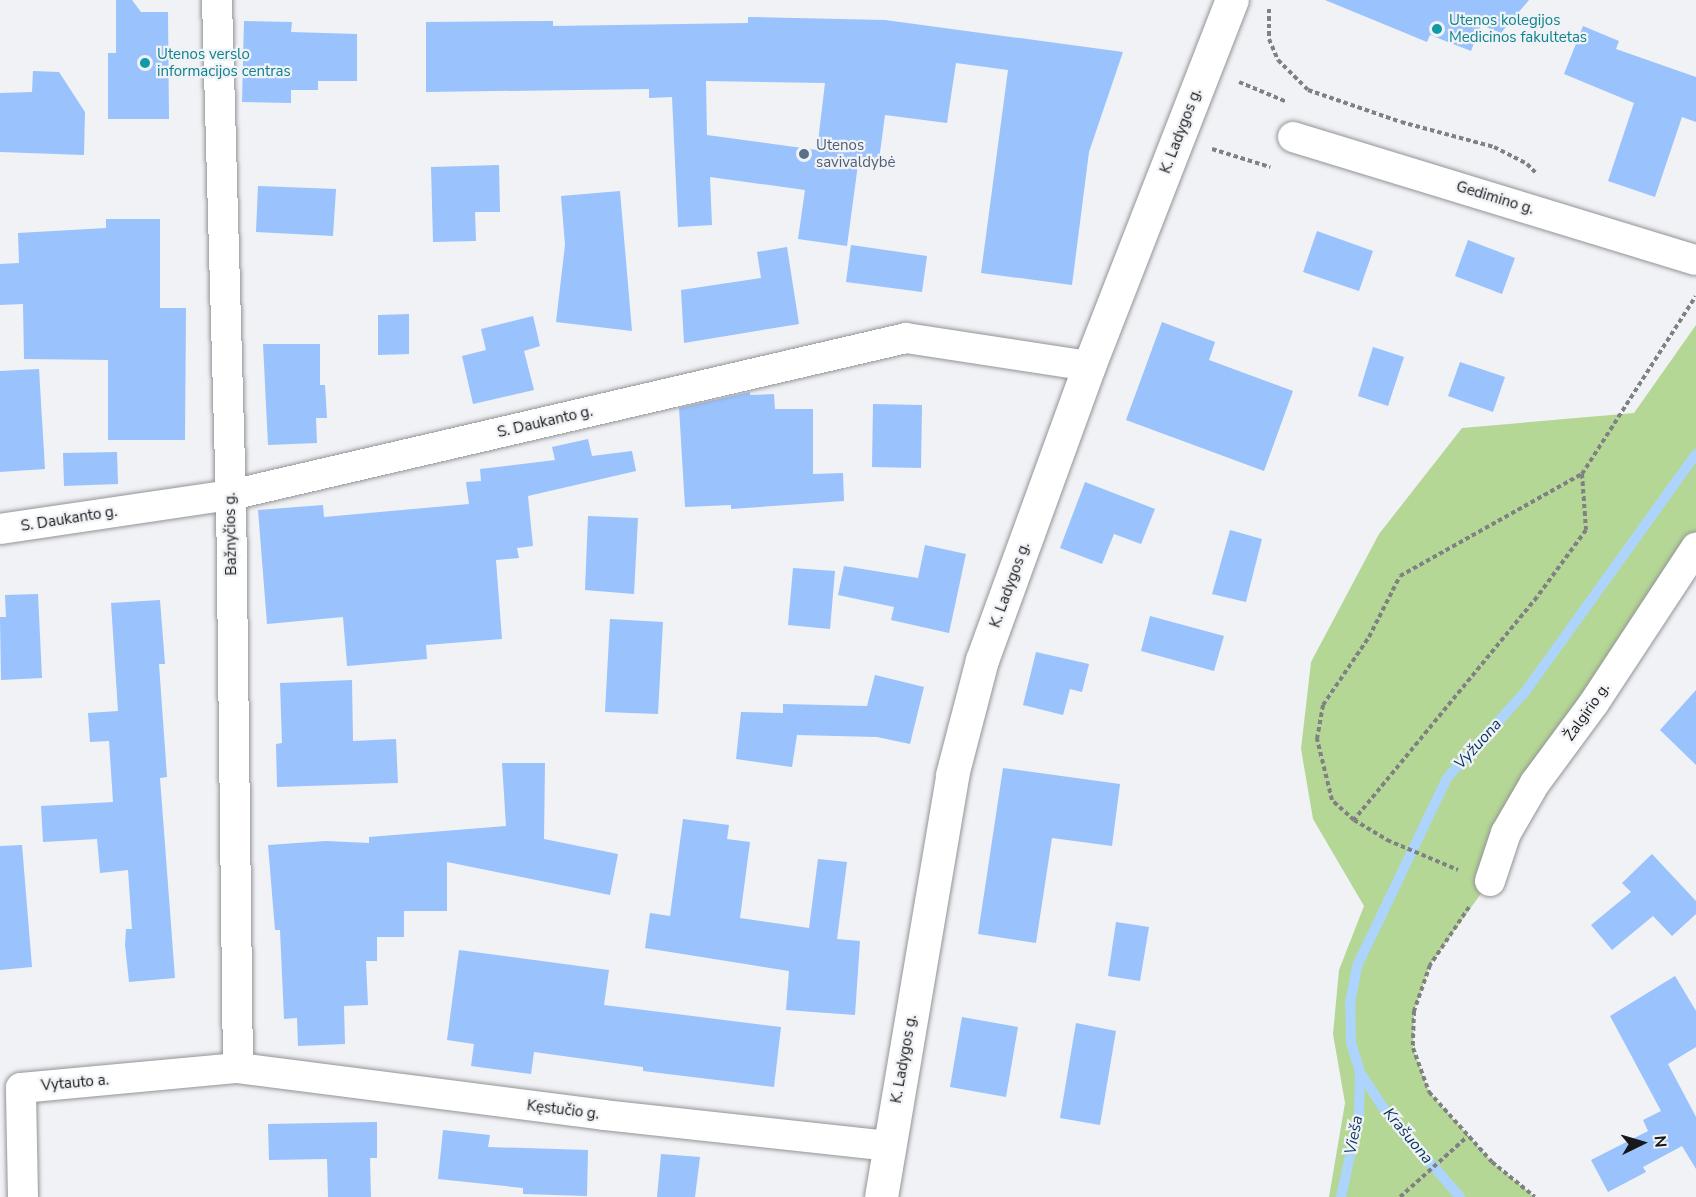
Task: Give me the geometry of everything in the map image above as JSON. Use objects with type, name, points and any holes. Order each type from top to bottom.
[{"type":"main road","name":"K. Ladygos g.","points":[[881,1197],[952,775],[982,660],[1089,366],[1232,0]]},
{"type":"street","name":"Bažnyčios g.","points":[[217,0],[231,495],[238,1068]]},
{"type":"street","name":"Gedimino g.","points":[[1293,137],[1696,260]]},
{"type":"street","name":"S. Daukanto g.","points":[[0,530],[231,495],[906,338],[1089,366]]},
{"type":"street","name":"Žalgirio g.","points":[[1490,881],[1506,833],[1534,783],[1594,703],[1696,548]]},
{"type":"street","name":"Kęstučio g.","points":[[238,1068],[604,1115],[889,1146]]},
{"type":"street","name":"Vytauto a.","points":[[23,1197],[21,1088],[238,1068]]},
{"type":"path","points":[[1269,0],[1269,39],[1278,60],[1308,90],[1401,122],[1494,147],[1527,164],[1540,179]]},
{"type":"path","points":[[1244,84],[1287,102]]},
{"type":"path","points":[[1219,152],[1270,167]]},
{"type":"path","points":[[1448,866],[1387,840],[1354,820],[1332,800],[1317,739],[1323,705],[1369,637],[1400,576],[1582,474],[1696,296]]},
{"type":"path","points":[[1354,820],[1537,597],[1586,530],[1582,474]]},
{"type":"path","points":[[1490,881],[1430,965],[1414,1011],[1413,1048],[1429,1092],[1468,1136],[1535,1197]]},
{"type":"path","points":[[1400,1197],[1415,1181],[1468,1136]]},
{"type":"green space","points":[[1696,325],[1696,539],[1490,881],[1430,965],[1414,1011],[1413,1048],[1429,1092],[1492,1162],[1535,1197],[1329,1197],[1345,1103],[1333,1034],[1339,970],[1364,906],[1313,819],[1301,749],[1311,662],[1379,534],[1462,428],[1634,413]]},
{"type":"building","name":"Utenos verslo informacijos centras","points":[[116,0],[132,0],[141,12],[168,12],[169,119],[108,119],[108,53],[116,53]]},
{"type":"building","name":"Utenos kolegijos Medicinos fakultetas","points":[[1325,0],[1529,0],[1501,33],[1481,25],[1471,51],[1430,35],[1427,42]]},
{"type":"building","points":[[748,17],[885,20],[1123,52],[1089,152],[1072,285],[981,273],[1008,70],[956,63],[947,123],[885,115],[879,160],[859,157],[847,246],[798,239],[805,190],[710,177],[712,225],[678,227],[672,97],[649,98],[649,89],[426,92],[426,22],[553,21],[553,26],[748,23]],"holes":[[[706,81],[825,83],[817,150],[707,135]]]},
{"type":"building","points":[[244,21],[292,22],[291,32],[357,34],[357,81],[318,81],[318,90],[291,90],[291,103],[242,102]]},
{"type":"building","points":[[1583,26],[1619,41],[1616,49],[1696,77],[1696,122],[1682,117],[1655,197],[1608,181],[1634,103],[1564,74]]},
{"type":"building","points":[[33,71],[59,72],[85,112],[84,155],[0,152],[0,93],[32,92]]},
{"type":"building","points":[[499,165],[500,212],[475,212],[476,241],[433,242],[431,167]]},
{"type":"building","points":[[258,186],[336,189],[333,236],[256,232]]},
{"type":"building","points":[[620,191],[632,331],[556,322],[565,245],[561,196]]},
{"type":"building","points":[[106,219],[160,219],[160,308],[186,308],[185,440],[108,440],[108,360],[24,359],[23,304],[0,305],[0,264],[19,263],[18,233],[106,228]]},
{"type":"building","points":[[1317,231],[1373,251],[1359,291],[1303,272]]},
{"type":"building","points":[[1468,240],[1515,258],[1502,294],[1455,276]]},
{"type":"building","points":[[851,245],[927,256],[922,292],[846,282]]},
{"type":"building","points":[[787,247],[799,324],[684,343],[681,290],[761,278],[757,252]]},
{"type":"building","points":[[409,314],[409,354],[378,355],[378,315]]},
{"type":"building","points":[[533,316],[540,346],[524,351],[534,390],[473,404],[462,356],[486,350],[481,329]]},
{"type":"building","points":[[1162,322],[1215,342],[1209,360],[1293,391],[1264,471],[1126,420]]},
{"type":"building","points":[[263,344],[320,344],[320,385],[325,385],[327,418],[316,418],[317,443],[268,445]]},
{"type":"building","points":[[1373,347],[1404,357],[1388,406],[1358,396]]},
{"type":"building","points":[[1460,362],[1505,377],[1493,412],[1448,396]]},
{"type":"building","points":[[39,369],[45,469],[0,472],[0,371]]},
{"type":"building","points":[[750,392],[750,395],[774,394],[775,409],[813,409],[813,474],[843,473],[844,501],[731,509],[731,505],[685,507],[679,408]]},
{"type":"building","points":[[873,404],[922,405],[921,468],[872,467]]},
{"type":"building","points":[[588,439],[592,456],[632,451],[636,471],[528,496],[533,546],[517,548],[519,558],[496,560],[502,639],[426,645],[427,659],[347,666],[343,617],[267,624],[258,510],[323,505],[324,517],[469,504],[466,482],[481,481],[480,469],[555,460],[552,447]]},
{"type":"building","points":[[117,452],[118,484],[64,486],[63,453]]},
{"type":"building","points":[[1085,482],[1155,509],[1141,544],[1114,534],[1102,564],[1060,548]]},
{"type":"building","points":[[588,516],[638,518],[634,594],[585,590]]},
{"type":"building","points":[[1230,530],[1262,539],[1246,602],[1212,594]]},
{"type":"building","points":[[925,545],[966,554],[949,633],[891,620],[894,607],[838,595],[844,566],[918,578]]},
{"type":"building","points":[[793,568],[835,571],[830,629],[788,625]]},
{"type":"building","points":[[38,594],[42,678],[1,680],[0,617],[6,617],[5,595]]},
{"type":"building","points":[[160,600],[165,664],[159,664],[167,777],[160,778],[175,978],[129,982],[125,945],[126,929],[132,929],[128,870],[100,873],[97,839],[43,842],[41,806],[113,802],[109,741],[90,742],[88,713],[118,711],[111,603]]},
{"type":"building","points":[[1150,616],[1224,636],[1214,671],[1141,651]]},
{"type":"building","points":[[610,619],[663,622],[658,714],[605,712]]},
{"type":"building","points":[[1036,652],[1089,664],[1082,692],[1070,689],[1063,715],[1023,705]]},
{"type":"building","points":[[875,675],[924,687],[910,744],[877,737],[797,735],[792,767],[736,759],[741,712],[783,713],[783,704],[867,706]]},
{"type":"building","points":[[352,680],[353,741],[396,739],[398,783],[277,787],[276,744],[282,743],[280,683]]},
{"type":"building","points":[[1696,690],[1696,765],[1660,730]]},
{"type":"building","points":[[502,763],[545,763],[544,839],[618,854],[610,895],[447,862],[447,911],[404,911],[404,937],[377,937],[377,961],[366,961],[368,1005],[344,1006],[345,1044],[298,1046],[297,1018],[284,1019],[280,930],[275,930],[268,845],[326,841],[369,843],[369,837],[506,826]]},
{"type":"building","points":[[1003,768],[1120,784],[1112,846],[1052,838],[1036,943],[978,934]]},
{"type":"building","points":[[683,819],[729,825],[727,839],[750,842],[740,918],[809,928],[818,859],[847,862],[837,939],[860,941],[855,1015],[786,1010],[789,971],[645,948],[650,913],[670,916]]},
{"type":"building","points":[[22,845],[32,967],[0,970],[0,846]]},
{"type":"building","points":[[1652,854],[1696,901],[1696,914],[1672,936],[1653,916],[1612,950],[1591,925],[1631,892],[1622,883]]},
{"type":"building","points":[[1116,922],[1149,927],[1140,981],[1108,976]]},
{"type":"building","points":[[459,950],[609,970],[604,1005],[781,1027],[774,1087],[643,1071],[643,1067],[534,1052],[531,1074],[471,1066],[474,1044],[447,1040]]},
{"type":"building","points":[[1675,976],[1696,1011],[1696,1047],[1668,1064],[1696,1117],[1696,1169],[1682,1146],[1643,1167],[1646,1172],[1608,1192],[1591,1160],[1648,1131],[1643,1120],[1661,1111],[1610,1016]]},
{"type":"building","points":[[962,1017],[1018,1027],[1006,1097],[950,1087]]},
{"type":"building","points":[[1076,1023],[1116,1031],[1100,1125],[1060,1118]]},
{"type":"building","points":[[377,1122],[377,1158],[370,1158],[371,1197],[328,1197],[327,1159],[269,1160],[268,1124]]},
{"type":"building","points":[[443,1130],[490,1135],[488,1147],[588,1150],[587,1196],[523,1194],[523,1188],[438,1179]]},
{"type":"building","points":[[661,1154],[700,1157],[695,1197],[657,1197]]},
{"type":"waterway","name":"Vyžuona","points":[[1460,1197],[1384,1109],[1360,1072],[1351,1042],[1350,1003],[1357,966],[1447,778],[1525,692],[1696,454]]},
{"type":"waterway","name":"Vieša","points":[[1341,1197],[1359,1115],[1360,1072]]},
{"type":"place","name":"Utenos kolegijos Medicinos fakultetas","points":[[1437,29]]},
{"type":"place","name":"Utenos verslo informacijos centras","points":[[145,63]]},
{"type":"place","name":"Utenos savivaldybė","points":[[804,154]]},
{"type":"water label","name":"Krašuona","points":[[1408,1136]]}]
